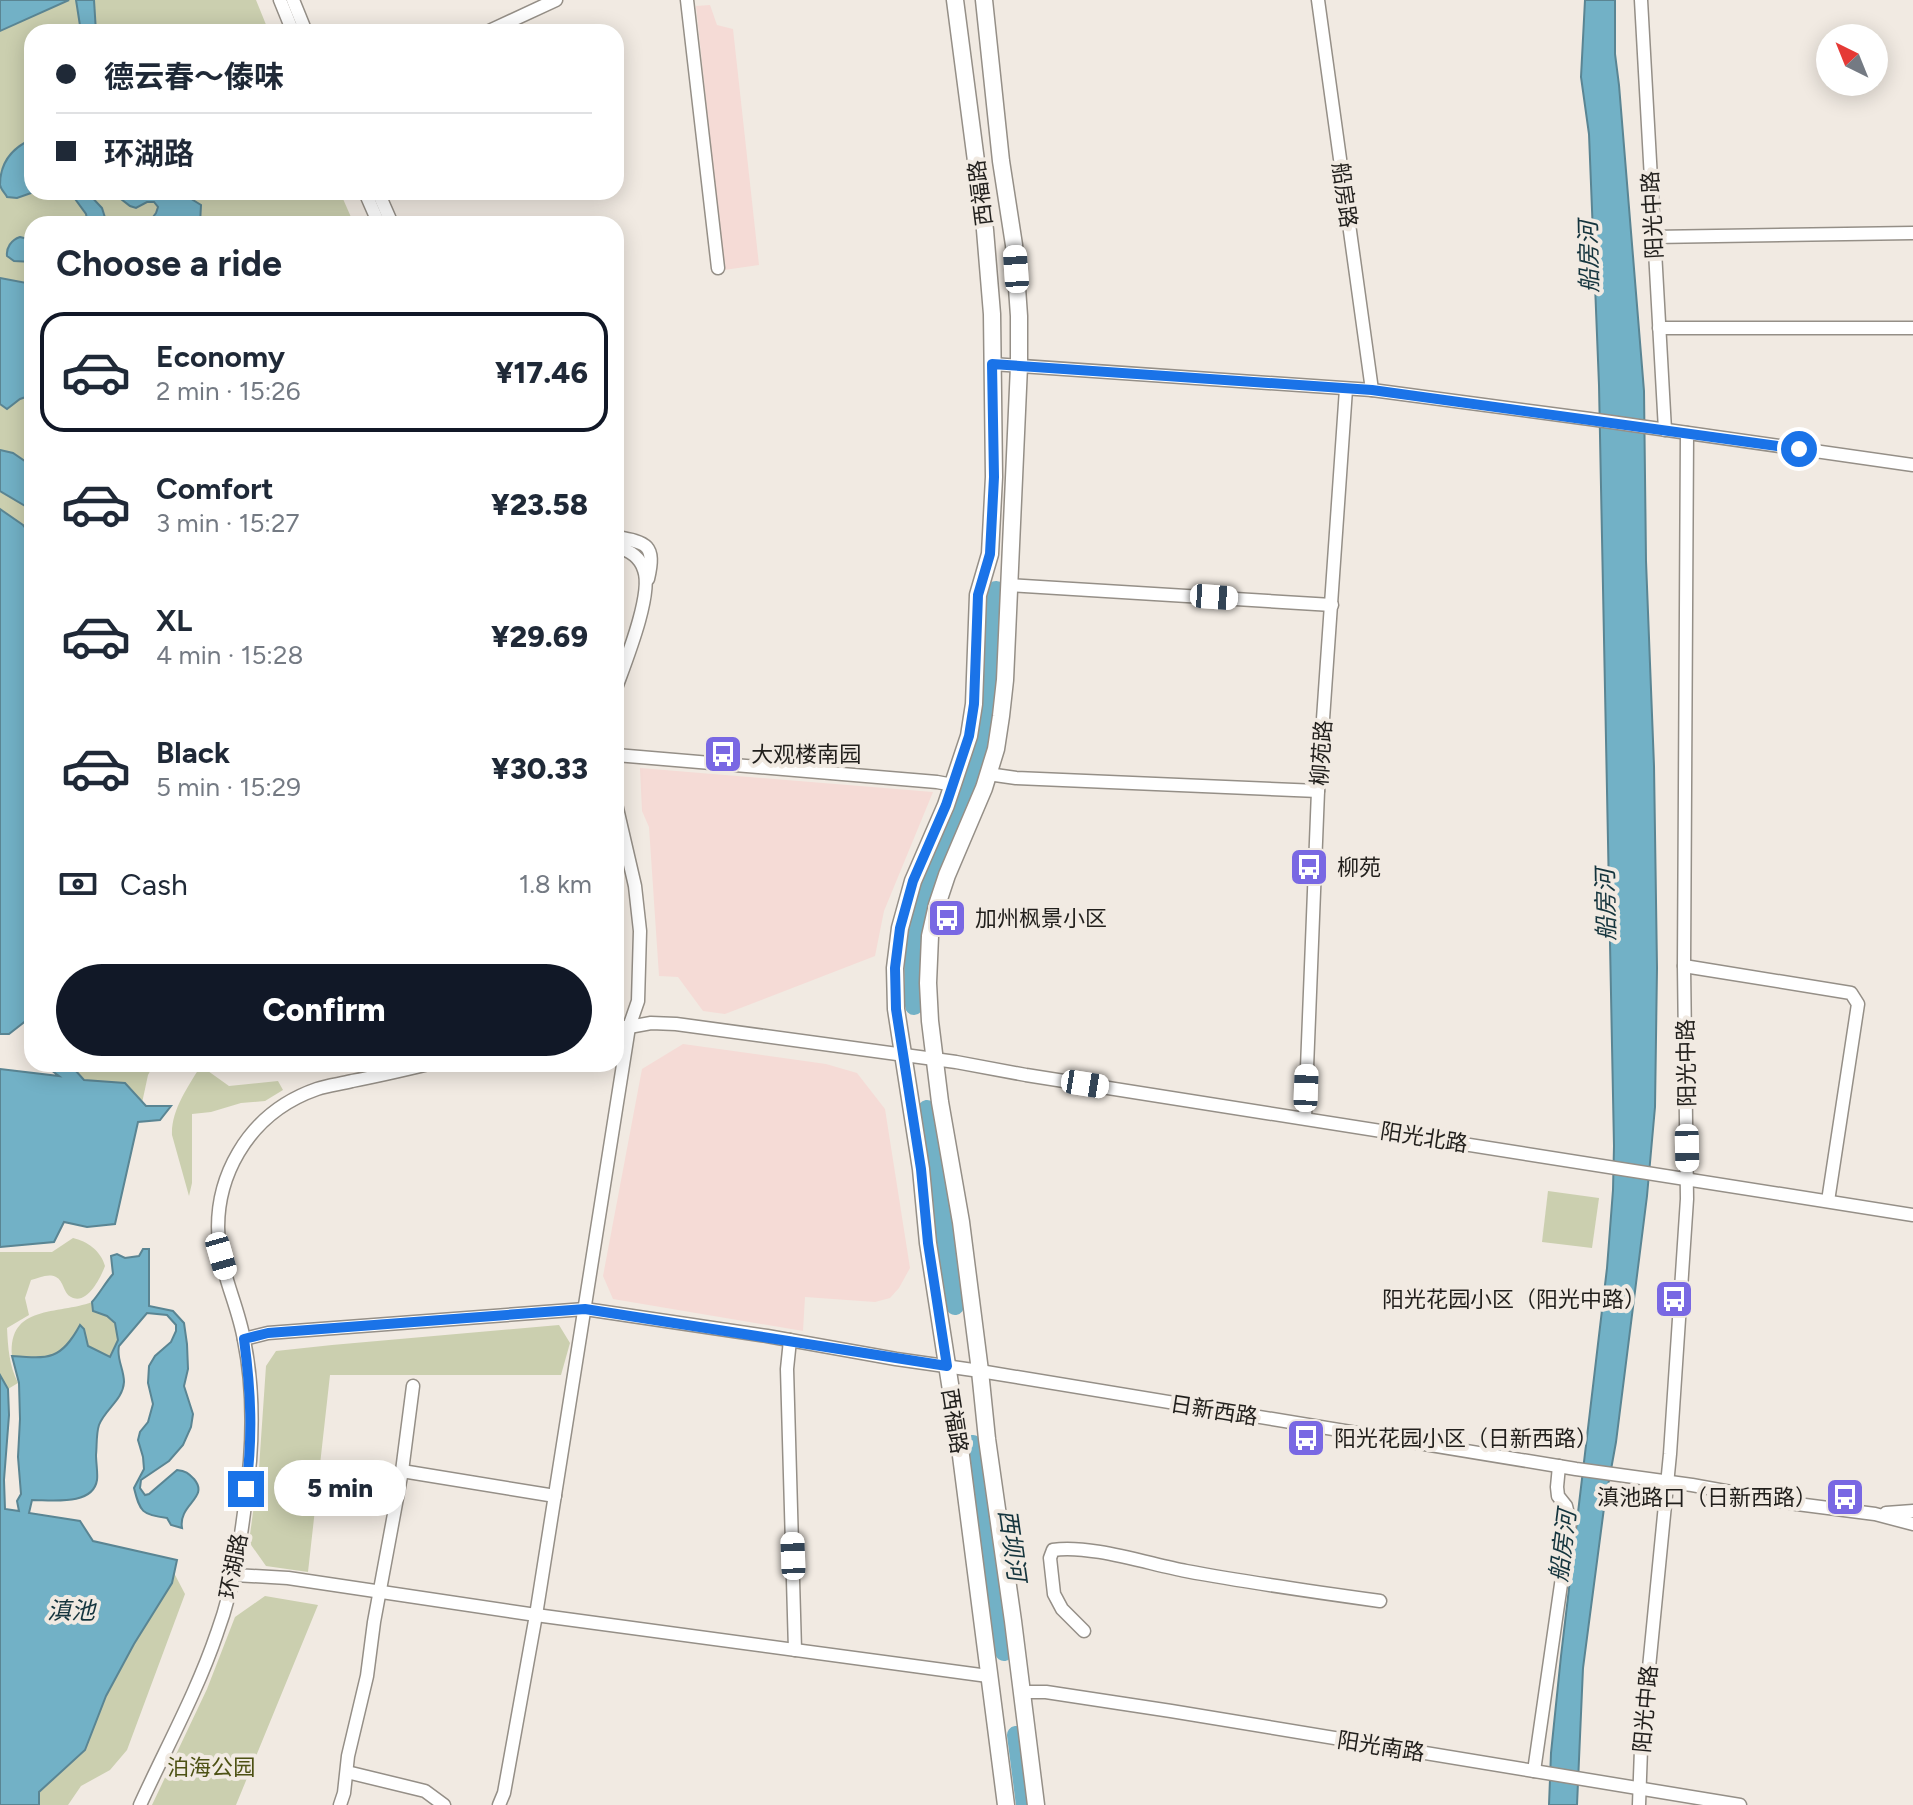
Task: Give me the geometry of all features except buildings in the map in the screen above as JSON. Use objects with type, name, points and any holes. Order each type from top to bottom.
[{"type":"main road","name":"西福路","points":[[955,0],[985,230],[992,314],[994,477],[990,554],[978,595],[974,704],[969,736],[953,785],[913,881],[900,928],[895,968],[896,1009],[960,1448],[1006,1805]]},
{"type":"main road","name":"西福路","points":[[984,0],[1001,161],[1014,245],[1019,316],[1005,680],[996,749],[937,905],[930,936],[928,983],[940,1102],[961,1222],[1036,1805]]},
{"type":"street","points":[[280,0],[290,24]]},
{"type":"street","points":[[293,0],[303,24]]},
{"type":"street","points":[[504,24],[556,0]]},
{"type":"street","points":[[687,0],[718,268]]},
{"type":"street","name":"船房路","points":[[1318,0],[1372,390]]},
{"type":"street","name":"阳光中路","points":[[1641,0],[1665,430]]},
{"type":"street","points":[[1653,237],[1913,233]]},
{"type":"street","points":[[1659,328],[1913,328]]},
{"type":"street","points":[[992,364],[1372,390],[1913,465]]},
{"type":"street","name":"柳苑路","points":[[1305,1118],[1318,791],[1346,389]]},
{"type":"street","name":"阳光中路","points":[[1639,1805],[1641,1749],[1667,1482],[1688,1179],[1684,966],[1687,433]]},
{"type":"street","points":[[624,538],[637,540],[650,551],[652,563],[624,664]]},
{"type":"street","points":[[624,550],[639,560],[647,582]]},
{"type":"street","points":[[1009,585],[1332,605]]},
{"type":"street","points":[[624,756],[953,785]]},
{"type":"street","points":[[988,774],[1016,778],[1318,791]]},
{"type":"street","points":[[624,839],[635,886],[640,931],[638,1001],[624,1025]]},
{"type":"street","points":[[1684,966],[1851,993],[1858,1004],[1828,1201]]},
{"type":"street","name":"阳光北路","points":[[624,1027],[676,1024],[956,1062],[1913,1215]]},
{"type":"street","name":"环湖路","points":[[140,1805],[207,1662],[218,1631],[234,1575],[250,1461],[251,1390],[244,1339],[217,1230],[225,1179],[248,1138],[279,1108],[318,1089],[393,1072]]},
{"type":"street","points":[[499,1805],[504,1793],[536,1615],[585,1309],[617,1072]]},
{"type":"street","name":"日新西路","points":[[244,1339],[268,1333],[585,1309],[1576,1469],[1875,1514],[1913,1524]]},
{"type":"street","points":[[790,1340],[787,1369],[795,1650]]},
{"type":"street","points":[[340,1805],[367,1676],[402,1471],[413,1386]]},
{"type":"street","points":[[1537,1771],[1570,1522],[1566,1506],[1558,1496],[1559,1466]]},
{"type":"street","points":[[402,1471],[555,1496]]},
{"type":"street","name":"日新西路","points":[[1875,1514],[1913,1511]]},
{"type":"street","points":[[1084,1631],[1062,1609],[1054,1594],[1050,1558],[1053,1550],[1082,1549],[1187,1571],[1380,1601]]},
{"type":"street","points":[[234,1575],[288,1578],[988,1676]]},
{"type":"street","name":"阳光南路","points":[[1022,1692],[1046,1692],[1733,1804]]},
{"type":"street","points":[[347,1772],[425,1791],[444,1805]]},
{"type":"shaded area","points":[[710,5],[717,25],[733,29],[759,265],[724,270],[696,6]]},
{"type":"shaded area","points":[[640,768],[933,792],[884,911],[875,956],[725,1014],[703,1011],[678,977],[659,976],[649,827],[642,811]]},
{"type":"shaded area","points":[[683,1044],[826,1064],[857,1073],[885,1109],[910,1268],[890,1298],[875,1302],[805,1297],[803,1331],[613,1299],[603,1276],[642,1069]]},
{"type":"green space","points":[[0,0],[256,0],[266,24],[24,24],[24,200],[344,200],[350,216],[24,216],[24,526],[0,509]]},
{"type":"green space","points":[[77,1072],[150,1072],[142,1103],[125,1083],[84,1080]]},
{"type":"green space","points":[[197,1072],[209,1072],[229,1086],[278,1081],[283,1090],[265,1101],[192,1114],[192,1183],[189,1196],[172,1135],[174,1116]]},
{"type":"green space","points":[[1548,1191],[1599,1198],[1592,1248],[1542,1242]]},
{"type":"green space","points":[[73,1238],[97,1251],[105,1266],[103,1271],[88,1294],[77,1299],[68,1295],[56,1277],[31,1280],[25,1298],[29,1315],[7,1328],[11,1363],[18,1383],[8,1389],[0,1375],[0,1252],[52,1252]]},
{"type":"green space","points":[[92,1302],[93,1311],[115,1322],[118,1340],[110,1358],[88,1346],[81,1326],[70,1343],[57,1353],[43,1357],[12,1356],[13,1339],[18,1327],[27,1319]]},
{"type":"green space","points":[[559,1325],[570,1343],[561,1375],[330,1375],[308,1572],[266,1566],[249,1542],[259,1468],[266,1366],[276,1351]]},
{"type":"green space","points":[[174,1573],[185,1594],[127,1750],[110,1770],[81,1786],[68,1805],[39,1805],[39,1793],[85,1750],[106,1696],[172,1583]]},
{"type":"green space","name":"泊海公园","points":[[265,1596],[318,1605],[236,1805],[152,1805],[207,1689],[235,1617]]},
{"type":"water","points":[[0,0],[69,0],[0,31]]},
{"type":"water","points":[[76,0],[94,0],[96,24],[80,24]]},
{"type":"water","points":[[1585,0],[1615,0],[1615,54],[1644,391],[1646,561],[1654,766],[1657,968],[1655,1107],[1616,1442],[1583,1668],[1577,1805],[1549,1805],[1561,1656],[1607,1268],[1614,1146],[1599,385],[1589,134],[1581,77]]},
{"type":"water","points":[[24,143],[24,196],[7,197],[0,185],[2,169]]},
{"type":"water","points":[[76,200],[94,200],[104,216],[86,216]]},
{"type":"water","points":[[122,200],[193,200],[201,205],[200,216],[154,216],[158,207],[154,202],[136,208]]},
{"type":"water","points":[[24,238],[24,262],[14,261],[7,256],[7,250],[14,240]]},
{"type":"water","points":[[0,278],[24,282],[24,398],[7,409],[0,404]]},
{"type":"water","points":[[0,450],[13,453],[24,461],[24,505],[0,491]]},
{"type":"water","points":[[0,509],[24,526],[24,1022],[9,1034],[0,1034]]},
{"type":"water","points":[[0,1069],[59,1076],[54,1072],[77,1072],[84,1080],[125,1083],[146,1106],[171,1106],[160,1120],[138,1122],[115,1224],[87,1227],[64,1222],[54,1242],[0,1247]]},
{"type":"water","name":"滇池","points":[[143,1249],[149,1249],[149,1306],[173,1311],[184,1323],[188,1369],[184,1386],[193,1414],[183,1445],[169,1461],[141,1480],[140,1488],[145,1495],[149,1494],[177,1470],[194,1479],[198,1491],[184,1513],[182,1528],[171,1525],[167,1518],[147,1514],[136,1496],[134,1488],[144,1469],[138,1440],[153,1404],[148,1383],[149,1366],[171,1342],[176,1331],[176,1325],[167,1315],[147,1313],[119,1346],[123,1388],[99,1425],[94,1488],[80,1498],[70,1500],[32,1500],[29,1513],[80,1521],[93,1541],[177,1560],[172,1583],[106,1696],[85,1750],[39,1792],[39,1805],[0,1805],[0,1375],[8,1389],[9,1415],[5,1509],[19,1511],[19,1383],[12,1356],[53,1355],[67,1345],[80,1325],[88,1346],[110,1357],[118,1340],[115,1323],[93,1311],[92,1302],[113,1274],[111,1256],[139,1256]]},
{"type":"waterway","name":"西坝河","points":[[914,1006],[913,957],[922,909],[974,777],[984,742],[990,702],[996,590]]},
{"type":"waterway","name":"西坝河","points":[[927,1109],[955,1306]]},
{"type":"waterway","name":"西坝河","points":[[973,1444],[1004,1652]]},
{"type":"waterway","name":"西坝河","points":[[1016,1735],[1025,1805]]},
{"type":"place","name":"大观楼南园","points":[[723,754]]},
{"type":"place","name":"柳苑","points":[[1309,867]]},
{"type":"place","name":"加州枫景小区","points":[[947,918]]},
{"type":"place","name":"阳光花园小区（阳光中路）","points":[[1674,1299]]},
{"type":"place","name":"阳光花园小区（日新西路）","points":[[1306,1438]]},
{"type":"place","name":"滇池路口（日新西路）","points":[[1845,1497]]},
{"type":"route","points":[[246,1489],[250,1461],[251,1390],[244,1339],[268,1333],[585,1309],[947,1366],[928,1243],[921,1169],[902,1055],[895,968],[900,928],[913,881],[946,805],[969,736],[974,704],[978,595],[990,554],[994,477],[992,364],[1372,390],[1799,449]]},
{"type":"water label","name":"船房河","points":[[1589,257]]},
{"type":"water label","name":"船房河","points":[[1606,905]]},
{"type":"water label","name":"船房河","points":[[1563,1546]]}]
